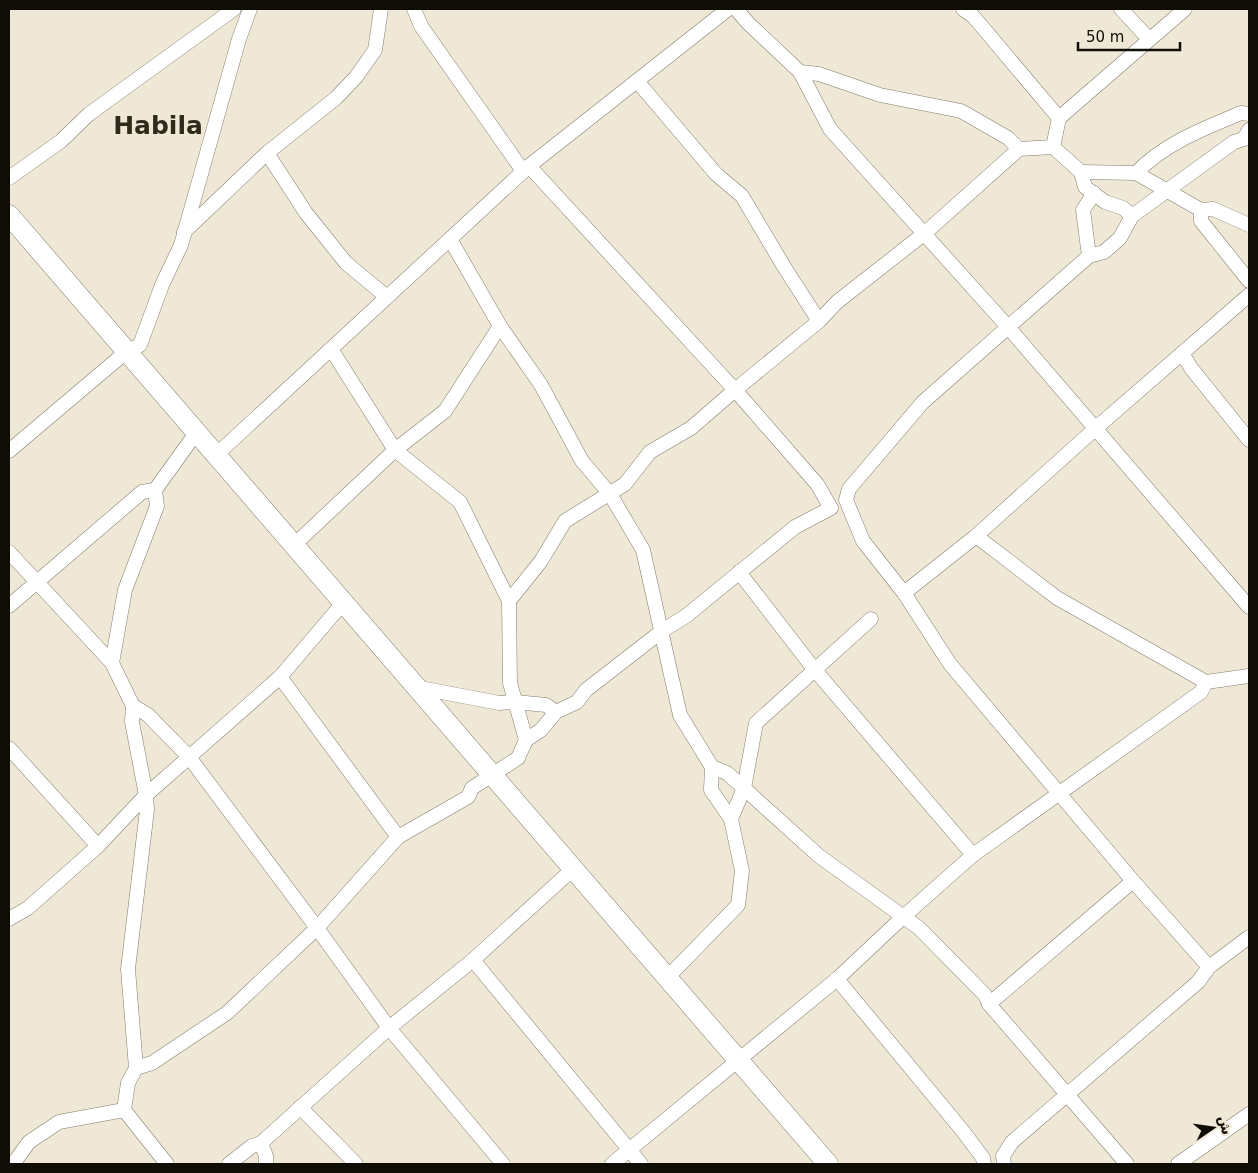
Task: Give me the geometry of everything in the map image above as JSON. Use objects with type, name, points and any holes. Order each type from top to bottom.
[{"type":"main road","points":[[9,216],[828,1164]]},
{"type":"street","points":[[9,178],[61,141],[89,114],[234,9]]},
{"type":"street","points":[[9,451],[126,352],[140,345],[184,233],[239,39],[250,9]]},
{"type":"street","points":[[184,233],[267,153],[336,98],[356,77],[375,50],[381,9]]},
{"type":"street","points":[[136,1068],[152,1063],[227,1013],[317,928],[398,837],[468,797],[472,788],[518,758],[526,740],[541,730],[556,712],[577,702],[586,690],[662,631],[686,616],[795,527],[830,508],[817,484],[735,390],[526,168],[421,26],[414,9]]},
{"type":"street","points":[[736,9],[748,23],[800,72],[830,129],[1008,327],[1249,607]]},
{"type":"street","points":[[963,9],[972,16],[1058,118]]},
{"type":"street","points":[[1121,9],[1149,39]]},
{"type":"street","points":[[1053,147],[1058,118],[1185,9]]},
{"type":"street","points":[[215,456],[526,168],[723,11]]},
{"type":"street","points":[[800,72],[820,74],[880,96],[961,111],[1008,138],[1019,150]]},
{"type":"street","points":[[637,81],[716,174],[742,196],[819,320]]},
{"type":"street","points":[[1136,173],[1147,162],[1185,137],[1241,113],[1249,114]]},
{"type":"street","points":[[1209,967],[1133,881],[950,664],[904,593],[863,541],[846,500],[849,489],[923,402],[1089,256],[1104,252],[1120,238],[1132,216],[1234,142],[1244,139],[1249,130]]},
{"type":"street","points":[[508,601],[541,561],[565,521],[625,484],[650,452],[691,428],[819,320],[837,302],[925,233],[1019,150],[1053,147],[1081,172],[1085,187],[1105,202],[1123,208],[1132,216]]},
{"type":"street","points":[[267,153],[306,213],[346,263],[387,297]]},
{"type":"street","points":[[1081,172],[1136,173],[1201,210],[1213,209],[1249,225]]},
{"type":"street","points":[[1089,256],[1083,210],[1094,192]]},
{"type":"street","points":[[1201,210],[1201,221],[1249,281]]},
{"type":"street","points":[[450,239],[500,326],[541,386],[582,461],[610,494],[643,550],[680,715],[712,767],[711,790],[731,819],[742,870],[738,905],[667,978]]},
{"type":"street","points":[[904,593],[976,536],[1096,428],[1249,295]]},
{"type":"street","points":[[293,546],[395,450],[445,411],[500,326]]},
{"type":"street","points":[[331,349],[395,450],[460,502],[508,601],[510,683],[526,740]]},
{"type":"street","points":[[1182,353],[1191,368],[1249,440]]},
{"type":"street","points":[[112,663],[126,590],[156,506],[155,490],[196,433]]},
{"type":"street","points":[[9,606],[142,492],[155,490]]},
{"type":"street","points":[[976,536],[1057,598],[1206,682],[1249,676]]},
{"type":"street","points":[[9,552],[112,663],[133,706],[132,722],[146,795],[147,810],[128,969],[136,1068],[128,1084],[124,1110],[167,1164]]},
{"type":"street","points":[[739,572],[814,669],[973,855]]},
{"type":"street","points":[[9,919],[28,908],[98,846],[146,795],[280,677],[342,603]]},
{"type":"street","points":[[731,819],[744,788],[756,724],[814,669],[871,619]]},
{"type":"street","points":[[280,677],[398,837]]},
{"type":"street","points":[[612,1164],[836,979],[973,855],[1201,692],[1206,682]]},
{"type":"street","points":[[415,687],[499,703],[515,702],[546,705],[556,712]]},
{"type":"street","points":[[133,706],[148,715],[189,757],[389,1028],[503,1164]]},
{"type":"street","points":[[9,748],[98,846]]},
{"type":"street","points":[[712,767],[727,773],[819,856],[919,928],[985,995],[989,1004],[1127,1164]]},
{"type":"street","points":[[230,1164],[252,1146],[261,1143],[389,1028],[473,960],[573,869]]},
{"type":"street","points":[[989,1004],[1133,881]]},
{"type":"street","points":[[1004,1164],[1003,1156],[1012,1142],[1198,982],[1209,967],[1249,937]]},
{"type":"street","points":[[473,960],[641,1164]]},
{"type":"street","points":[[836,979],[962,1130],[983,1158],[984,1164]]},
{"type":"street","points":[[300,1107],[356,1164]]},
{"type":"street","points":[[13,1164],[29,1142],[59,1122],[124,1110]]},
{"type":"street","points":[[1178,1164],[1249,1114]]},
{"type":"street","points":[[261,1143],[266,1156],[266,1164]]},
{"type":"district","name":"Habila","points":[[158,125]]}]
